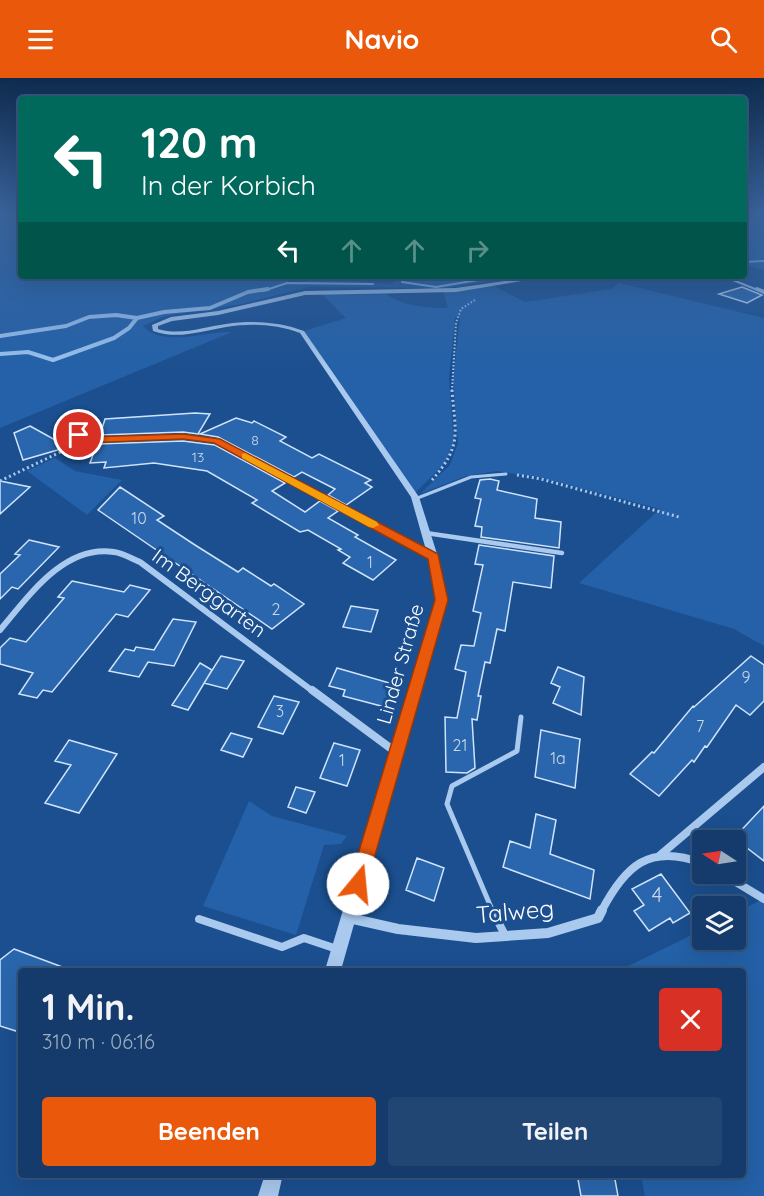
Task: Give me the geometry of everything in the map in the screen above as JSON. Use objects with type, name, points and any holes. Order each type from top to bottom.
[{"type":"street","name":"Linder Straße","points":[[334,968],[441,600],[433,556],[415,498],[302,332],[286,325],[268,323],[231,325],[171,333],[155,330],[155,325],[161,321],[218,313],[305,292],[456,290],[530,279]]},
{"type":"street","points":[[731,279],[764,292]]},
{"type":"street","points":[[79,435],[85,440],[183,436],[216,441],[433,556]]},
{"type":"street","name":"Im Berggarten","points":[[0,630],[58,566],[90,552],[114,551],[140,562],[397,753]]},
{"type":"street","name":"Talweg","points":[[657,858],[764,767]]},
{"type":"street","name":"Talweg","points":[[349,918],[398,929],[476,938],[548,933],[598,918],[619,880],[642,861],[668,855],[692,859]]},
{"type":"street","points":[[739,884],[764,899]]},
{"type":"street","points":[[268,1196],[273,1178]]},
{"type":"lane","points":[[415,498],[466,477],[496,472],[506,474]]},
{"type":"lane","points":[[426,533],[562,553]]},
{"type":"lane","points":[[505,935],[484,895],[447,804],[452,786],[517,751],[521,717]]},
{"type":"lane","points":[[199,919],[282,947],[304,938],[339,950]]},
{"type":"path","points":[[415,498],[447,463],[456,442],[451,380],[456,323],[461,309],[480,297]]},
{"type":"path","points":[[0,481],[85,440]]},
{"type":"path","points":[[506,474],[541,479],[678,517]]},
{"type":"shaded area","points":[[0,264],[18,264],[18,279],[288,279],[289,283],[329,279],[392,284],[397,279],[504,279],[446,288],[309,287],[241,304],[165,316],[143,326],[152,333],[173,337],[232,332],[0,428]]},
{"type":"shaded area","points":[[747,264],[764,264],[764,270],[747,265]]},
{"type":"shaded area","points":[[619,283],[764,318],[764,646],[734,629],[579,583],[660,509],[542,478],[497,471],[466,476],[420,494],[450,465],[458,443],[453,380],[460,317],[455,317],[449,379],[454,442],[445,463],[415,493],[304,331],[346,318],[324,296],[312,291],[381,290],[404,303],[421,307],[448,308],[443,290],[492,285],[525,302],[611,289]]},
{"type":"shaded area","points":[[55,458],[75,471],[122,480],[87,515],[27,471]]},
{"type":"shaded area","points":[[249,801],[272,816],[347,836],[341,844],[324,845],[296,935],[203,906]]},
{"type":"shaded area","points":[[761,900],[764,903],[764,1196],[645,1196],[642,1178],[746,1178],[746,968],[624,968],[692,935],[692,950],[746,950],[746,908]]},
{"type":"building","points":[[742,287],[762,295],[747,303],[719,294]]},
{"type":"building","points":[[210,414],[198,434],[183,432],[100,435],[105,419]]},
{"type":"building","points":[[236,418],[252,423],[254,421],[286,437],[280,441],[312,458],[319,454],[371,480],[365,483],[372,487],[346,505],[328,495],[335,489],[302,472],[294,477],[218,437],[200,434]]},
{"type":"building","points":[[30,426],[68,447],[23,460],[14,433]]},
{"type":"building","points":[[183,441],[215,445],[285,483],[272,491],[305,512],[320,501],[338,511],[328,518],[358,535],[355,537],[396,560],[373,580],[343,563],[350,557],[338,550],[341,549],[308,530],[300,532],[252,503],[257,500],[207,471],[154,463],[104,468],[106,462],[90,463],[97,444]]},
{"type":"building","points":[[480,480],[499,481],[497,490],[537,499],[535,518],[561,522],[559,548],[481,537],[482,527],[475,526],[481,499],[475,498]]},
{"type":"building","points":[[0,481],[30,487],[0,514]]},
{"type":"building","points":[[120,487],[164,516],[157,520],[195,545],[238,572],[243,568],[271,586],[274,584],[304,604],[272,629],[98,510]]},
{"type":"building","points":[[29,540],[59,547],[18,589],[12,587],[0,599],[0,574],[20,555],[15,554]]},
{"type":"building","points":[[479,545],[554,556],[551,588],[513,582],[505,631],[497,629],[490,663],[485,662],[478,696],[481,696],[477,720],[472,719],[475,768],[467,773],[446,772],[445,717],[457,718],[466,672],[455,669],[461,645],[474,646],[481,613],[473,611],[483,565],[475,564]]},
{"type":"building","points":[[72,581],[124,592],[130,585],[150,590],[128,617],[116,614],[52,692],[43,690],[37,698],[19,694],[33,673],[0,664],[0,648],[10,638],[26,642],[64,598],[58,597]]},
{"type":"building","points":[[351,606],[378,610],[371,632],[343,627]]},
{"type":"building","points":[[173,619],[196,622],[174,666],[148,662],[139,677],[109,671],[125,649],[134,651],[136,647],[154,650]]},
{"type":"building","points":[[221,656],[244,661],[227,689],[204,683]]},
{"type":"building","points":[[751,656],[764,665],[764,701],[750,715],[736,705],[707,747],[705,746],[694,762],[692,760],[659,796],[630,774],[652,752],[654,753],[693,706]]},
{"type":"building","points":[[200,663],[212,670],[188,710],[172,705]]},
{"type":"building","points":[[558,667],[584,677],[581,715],[553,703],[560,687],[551,683]]},
{"type":"building","points":[[337,668],[393,684],[385,707],[343,696],[345,690],[329,686]]},
{"type":"building","points":[[274,696],[299,702],[283,734],[258,727]]},
{"type":"building","points":[[541,730],[580,739],[575,788],[535,777]]},
{"type":"building","points":[[231,733],[252,739],[243,757],[221,750]]},
{"type":"building","points":[[69,740],[117,754],[79,813],[45,803],[71,765],[55,761]]},
{"type":"building","points":[[334,743],[360,750],[347,786],[320,778]]},
{"type":"building","points":[[296,787],[315,792],[306,813],[288,807]]},
{"type":"building","points":[[764,806],[764,861],[746,847],[746,830],[742,830]]},
{"type":"building","points":[[536,814],[556,820],[550,854],[594,870],[590,899],[503,867],[510,841],[530,848]]},
{"type":"building","points":[[417,858],[444,868],[434,901],[406,890]]},
{"type":"building","points":[[661,874],[690,913],[673,923],[670,918],[649,931],[634,911],[644,905],[632,889]]},
{"type":"building","points":[[14,949],[65,968],[18,968],[18,1027],[16,1031],[0,1026],[0,960]]},
{"type":"building","points":[[578,1178],[615,1178],[618,1196],[581,1196]]},
{"type":"waterway","points":[[402,282],[436,287],[484,279]]},
{"type":"waterway","points":[[263,291],[287,283],[373,284]]},
{"type":"waterway","points":[[137,318],[164,312],[210,308],[248,292],[268,289]]},
{"type":"waterway","points":[[0,336],[66,326],[89,317],[116,315],[137,318]]},
{"type":"waterway","points":[[0,354],[28,352],[53,360],[114,338],[129,328],[137,318]]},
{"type":"slow traffic","points":[[245,456],[373,525]]},
{"type":"route","points":[[79,435],[85,440],[183,436],[216,441],[433,556],[441,600],[358,884]]}]
